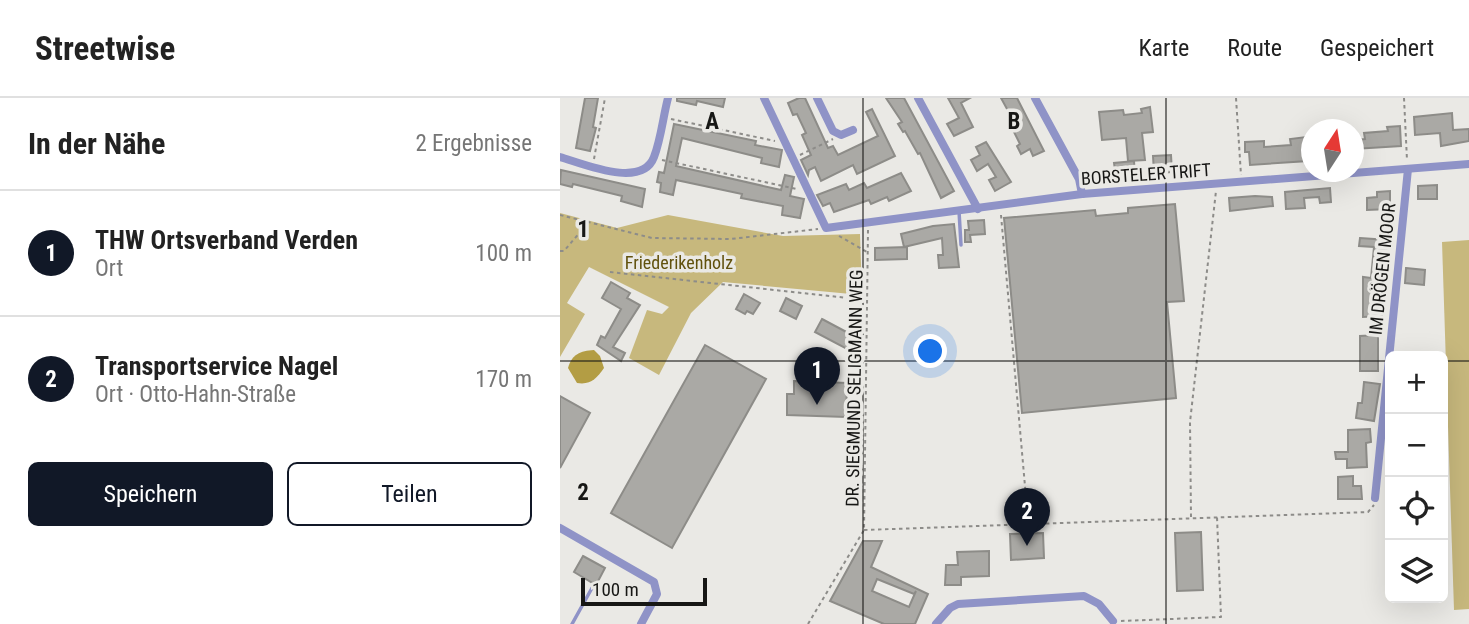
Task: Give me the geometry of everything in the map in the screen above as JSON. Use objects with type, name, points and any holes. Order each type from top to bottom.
[{"type":"street","points":[[560,157],[625,173],[638,173],[647,168],[654,158],[667,98]]},
{"type":"street","points":[[764,98],[826,228]]},
{"type":"street","points":[[817,98],[833,131],[841,135],[853,130]]},
{"type":"street","points":[[918,98],[978,209]]},
{"type":"street","points":[[1035,98],[1079,179],[1082,194]]},
{"type":"street","name":"BORSTELER TRIFT","points":[[826,228],[1082,194],[1469,164]]},
{"type":"street","name":"IM DRÖGEN MOOR","points":[[1376,498],[1408,169]]},
{"type":"street","points":[[560,528],[654,582],[657,594],[642,624]]},
{"type":"street","points":[[936,624],[950,608],[958,604],[1084,596],[1099,604],[1113,621]]},
{"type":"lane","points":[[959,211],[961,245]]},
{"type":"lane","points":[[572,624],[592,588]]},
{"type":"path","points":[[592,166],[605,98]]},
{"type":"path","points":[[1236,98],[1242,183]]},
{"type":"path","points":[[1404,98],[1408,169]]},
{"type":"path","points":[[663,117],[786,144]]},
{"type":"path","points":[[793,158],[841,135]]},
{"type":"path","points":[[654,158],[808,191]]},
{"type":"path","points":[[1191,518],[1190,422],[1216,185]]},
{"type":"path","points":[[1000,206],[1028,520]]},
{"type":"path","points":[[560,215],[652,238],[731,239],[826,228],[868,253]]},
{"type":"path","name":"DR. SIEGMUND SELIGMANN WEG","points":[[808,624],[864,530],[868,222]]},
{"type":"path","points":[[560,251],[564,251],[587,223]]},
{"type":"path","points":[[610,272],[867,300]]},
{"type":"path","points":[[864,530],[1368,512],[1373,508],[1376,498]]},
{"type":"path","points":[[1113,621],[1221,617],[1217,517]]},
{"type":"green space","name":"Friederikenholz","points":[[560,213],[617,228],[668,215],[783,236],[860,234],[862,295],[723,282],[691,313],[659,375],[629,358],[647,310],[662,314],[669,307],[589,267],[567,303],[585,314],[560,357]]},
{"type":"green space","points":[[1469,240],[1469,609],[1454,610],[1448,351],[1446,351],[1442,242]]},
{"type":"shaded area","points":[[594,350],[600,356],[604,368],[593,380],[577,383],[568,368],[572,359],[577,354]]},
{"type":"building","points":[[585,98],[598,98],[593,127],[596,128],[590,151],[576,148]]},
{"type":"building","points":[[677,98],[725,98],[723,107],[697,101],[696,105],[677,101]]},
{"type":"building","points":[[805,98],[828,148],[833,146],[838,155],[878,136],[866,112],[872,109],[895,156],[857,174],[853,165],[821,181],[815,167],[809,170],[808,175],[801,160],[811,155],[802,135],[806,133],[788,103]]},
{"type":"building","points":[[886,98],[904,98],[954,191],[941,198],[920,153],[918,154],[898,124],[902,122]]},
{"type":"building","points":[[948,98],[970,98],[961,103],[973,127],[954,136],[947,124],[959,118]]},
{"type":"building","points":[[1001,98],[1017,98],[1044,151],[1033,156],[1030,149],[1021,154],[1017,146],[1020,144],[1008,120],[1012,118]]},
{"type":"building","points":[[1150,107],[1153,132],[1142,133],[1145,160],[1128,161],[1126,138],[1102,140],[1099,112],[1123,110],[1124,115],[1142,113],[1141,109]]},
{"type":"building","points":[[1452,113],[1453,130],[1469,129],[1469,141],[1441,146],[1440,133],[1415,135],[1414,117]]},
{"type":"building","points":[[674,124],[756,141],[755,145],[782,150],[779,167],[761,163],[762,158],[682,138],[676,166],[781,190],[785,175],[794,177],[790,196],[804,199],[800,218],[782,215],[783,206],[741,198],[742,194],[676,180],[673,195],[660,192],[661,183],[657,182],[659,172],[664,173]]},
{"type":"building","points":[[1400,126],[1401,146],[1364,148],[1364,133],[1388,131],[1387,127]]},
{"type":"building","points":[[1301,138],[1301,161],[1250,165],[1249,152],[1245,152],[1245,142],[1264,141],[1264,147],[1291,145],[1290,139]]},
{"type":"building","points":[[986,142],[1011,182],[995,191],[989,180],[996,177],[988,164],[977,171],[971,160],[980,155],[976,147]]},
{"type":"building","points":[[1171,155],[1172,172],[1154,173],[1153,156]]},
{"type":"building","points":[[1134,161],[1135,175],[1116,177],[1114,163]]},
{"type":"building","points":[[561,170],[645,189],[642,207],[621,201],[622,196],[573,184],[572,187],[560,184]]},
{"type":"building","points":[[901,173],[911,191],[889,201],[887,197],[871,204],[869,200],[834,212],[830,203],[823,206],[817,195],[846,184],[849,190],[864,183],[867,188]]},
{"type":"building","points":[[1437,185],[1437,199],[1418,199],[1418,186]]},
{"type":"building","points":[[1330,188],[1331,202],[1320,203],[1319,197],[1304,198],[1305,208],[1286,209],[1285,192]]},
{"type":"building","points":[[1390,191],[1390,209],[1367,210],[1367,198],[1377,197],[1377,192]]},
{"type":"building","points":[[1272,197],[1273,206],[1230,211],[1229,198]]},
{"type":"building","points":[[1175,204],[1184,301],[1167,302],[1176,398],[1022,413],[1004,218],[1095,210],[1096,216],[1128,213],[1128,208]]},
{"type":"building","points":[[984,220],[985,234],[970,235],[971,242],[965,242],[965,230],[969,230],[968,221]]},
{"type":"building","points":[[954,224],[959,267],[939,268],[938,255],[943,255],[942,238],[904,247],[901,234]]},
{"type":"building","points":[[1360,238],[1388,240],[1382,316],[1363,317],[1363,277],[1371,278],[1374,247],[1359,246]]},
{"type":"building","points":[[907,247],[907,259],[875,260],[875,248]]},
{"type":"building","points":[[1406,268],[1425,270],[1424,285],[1405,283]]},
{"type":"building","points":[[611,282],[630,293],[627,298],[640,305],[613,347],[625,353],[621,361],[597,345],[601,336],[605,338],[621,309],[602,298]]},
{"type":"building","points":[[744,294],[760,303],[753,314],[747,311],[745,314],[736,309]]},
{"type":"building","points":[[786,298],[802,306],[796,319],[780,311]]},
{"type":"building","points":[[822,319],[854,336],[847,349],[815,332]]},
{"type":"building","points":[[1378,335],[1378,371],[1360,371],[1360,336]]},
{"type":"building","points":[[705,345],[766,379],[672,548],[611,513]]},
{"type":"building","points":[[794,381],[847,383],[846,417],[787,415],[787,394],[794,394]]},
{"type":"building","points":[[1364,382],[1380,384],[1374,421],[1356,418],[1358,403],[1362,403]]},
{"type":"building","points":[[560,396],[590,413],[560,468]]},
{"type":"building","points":[[1370,429],[1371,442],[1366,443],[1367,467],[1347,468],[1347,459],[1336,459],[1335,452],[1348,452],[1348,430]]},
{"type":"building","points":[[1353,476],[1353,486],[1361,486],[1362,499],[1338,499],[1338,477]]},
{"type":"building","points":[[1201,532],[1203,590],[1177,591],[1175,533]]},
{"type":"building","points":[[1043,533],[1044,558],[1011,560],[1010,534]]},
{"type":"building","points":[[863,541],[882,541],[871,567],[928,594],[915,624],[884,624],[830,601]],"holes":[[[877,579],[914,594],[916,591],[909,607],[872,591]]]},
{"type":"building","points":[[989,551],[989,576],[961,577],[961,585],[945,585],[946,565],[958,565],[957,552]]},
{"type":"building","points":[[583,556],[605,568],[596,585],[574,572]]},
{"type":"place","name":"THW Ortsverband Verden","points":[[817,405]]},
{"type":"place","name":"Transportservice Nagel","points":[[1027,546]]}]
